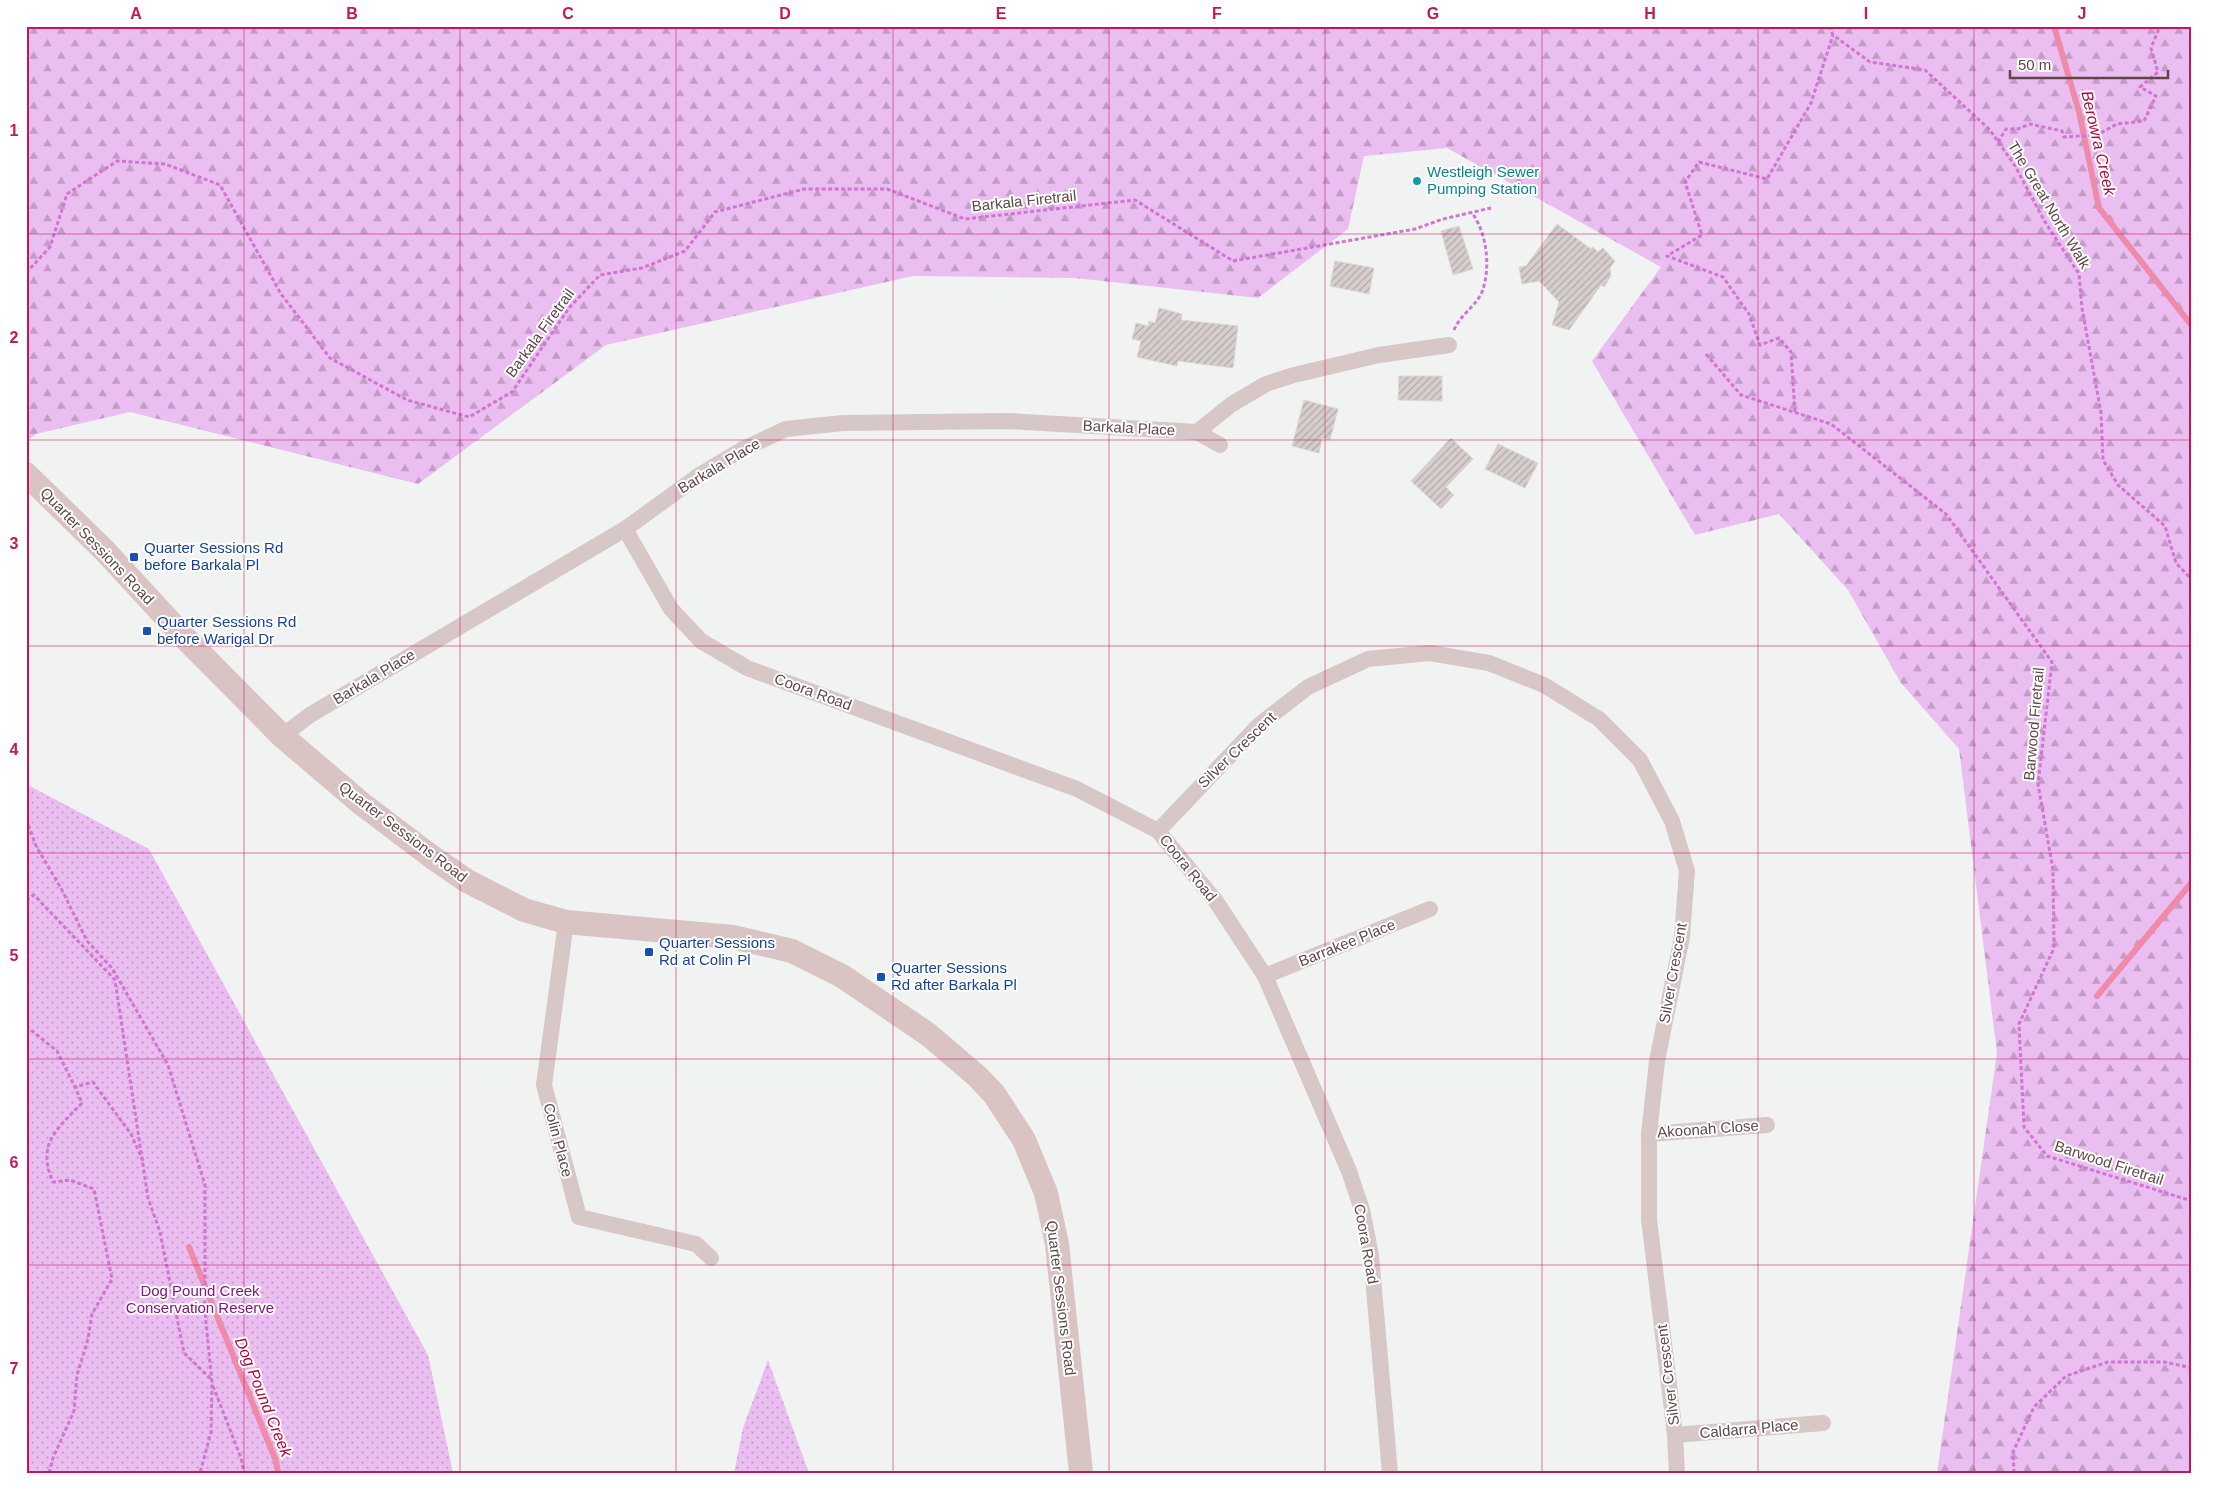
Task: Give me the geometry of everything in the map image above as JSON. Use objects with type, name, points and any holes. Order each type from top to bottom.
[{"type":"main road","name":"Quarter Sessions Road","points":[[26,474],[105,551],[185,638],[282,736],[362,804],[467,881],[524,910],[566,922],[733,936],[792,950],[850,981],[929,1035],[978,1077],[994,1094],[1024,1140],[1046,1193],[1057,1244],[1081,1473]]},
{"type":"street","points":[[1197,432],[1232,404],[1266,384],[1294,375],[1379,355],[1449,345]]},
{"type":"street","name":"Barkala Place","points":[[282,736],[310,715],[625,529],[702,474],[743,449],[786,429],[843,423],[1008,421],[1197,432],[1220,445]]},
{"type":"street","name":"Coora Road","points":[[625,529],[670,609],[701,642],[747,668],[1077,789],[1158,831],[1215,900],[1265,976],[1349,1171],[1362,1210],[1371,1255],[1390,1473]]},
{"type":"street","name":"Silver Crescent","points":[[1158,831],[1259,725],[1308,687],[1368,659],[1430,653],[1489,663],[1544,685],[1599,719],[1640,760],[1672,821],[1687,871],[1682,937],[1657,1061],[1649,1134],[1649,1219],[1675,1435],[1677,1473]]},
{"type":"street","name":"Barrakee Place","points":[[1265,976],[1430,909]]},
{"type":"street","name":"Colin Place","points":[[566,922],[544,1085],[579,1217],[696,1244],[711,1258]]},
{"type":"street","name":"Akoonah Close","points":[[1649,1134],[1767,1125]]},
{"type":"street","name":"Caldarra Place","points":[[1675,1435],[1823,1423]]},
{"type":"path","name":"The Great North Walk","points":[[1829,26],[1833,35],[1870,62],[1925,70],[1990,130],[2015,166],[2045,222],[2079,274],[2082,308],[2101,413],[2103,460],[2118,485],[2164,526],[2176,563],[2192,580]]},
{"type":"path","points":[[1998,142],[2006,129],[2018,129],[2030,124],[2062,131],[2064,137],[2097,136],[2117,124],[2144,121],[2156,96],[2140,87],[2158,72],[2151,48],[2160,26]]},
{"type":"path","points":[[1795,412],[1791,352],[1779,338],[1760,345],[1749,314],[1723,277],[1667,256],[1702,235],[1685,182],[1699,162],[1767,180],[1811,103],[1833,35]]},
{"type":"path","name":"Barkala Firetrail","points":[[26,273],[50,247],[67,194],[117,161],[165,164],[220,185],[280,294],[330,358],[407,400],[469,417],[512,392],[569,308],[600,275],[642,268],[685,251],[715,212],[804,188],[887,189],[965,219],[1135,200],[1233,261],[1414,229],[1442,219],[1491,208]]},
{"type":"path","points":[[1449,345],[1456,325],[1481,293],[1485,274],[1486,249],[1476,219],[1472,213]]},
{"type":"path","name":"Barwood Firetrail","points":[[1706,354],[1741,395],[1831,424],[1946,514],[2052,662],[2038,784],[2053,870],[2054,948],[2019,1024],[2024,1127],[2047,1156],[2192,1201]]},
{"type":"path","points":[[26,820],[36,846],[62,890],[87,941],[112,968],[168,1065],[205,1185],[205,1312],[212,1381],[211,1432],[200,1473]]},
{"type":"path","points":[[26,900],[34,895],[115,980],[148,1198],[160,1232],[184,1353],[212,1381],[244,1473]]},
{"type":"path","points":[[26,1026],[57,1051],[82,1103],[54,1131],[45,1152],[47,1170],[53,1182],[70,1180],[94,1189],[112,1279],[92,1314],[85,1349],[77,1375],[74,1411],[53,1458],[49,1473]]},
{"type":"path","points":[[75,1087],[93,1082],[131,1134],[144,1163]]},
{"type":"path","points":[[2014,1473],[2013,1452],[2034,1407],[2066,1376],[2108,1362],[2165,1362],[2192,1368]]},
{"type":"green space","points":[[26,26],[2192,26],[2192,1473],[1937,1473],[1997,1053],[1959,749],[1901,683],[1848,590],[1779,514],[1695,535],[1592,361],[1661,267],[1447,148],[1364,156],[1348,229],[1258,298],[1075,278],[913,276],[606,345],[418,484],[130,412],[36,434],[26,442]]},
{"type":"green space","name":"Dog Pound Creek Conservation Reserve","points":[[26,784],[149,849],[428,1355],[453,1473],[26,1473]]},
{"type":"green space","points":[[768,1360],[809,1473],[734,1473],[743,1428]]},
{"type":"building","points":[[1557,224],[1591,249],[1593,247],[1598,252],[1603,248],[1615,261],[1610,268],[1611,276],[1604,287],[1601,285],[1569,330],[1552,325],[1559,302],[1539,281],[1522,284],[1519,267],[1526,266]]},
{"type":"building","points":[[1459,226],[1473,269],[1453,275],[1441,231]]},
{"type":"building","points":[[1335,261],[1374,268],[1369,294],[1330,286]]},
{"type":"building","points":[[1159,308],[1182,314],[1181,320],[1238,326],[1233,368],[1178,361],[1177,366],[1137,357],[1141,341],[1132,339],[1136,323],[1148,326],[1149,321],[1155,323]]},
{"type":"building","points":[[1399,376],[1442,376],[1442,401],[1398,400]]},
{"type":"building","points":[[1304,400],[1338,409],[1330,440],[1322,438],[1319,453],[1292,446]]},
{"type":"building","points":[[1451,438],[1473,459],[1446,487],[1454,495],[1441,509],[1411,481]]},
{"type":"building","points":[[1498,444],[1538,463],[1525,488],[1485,469]]},
{"type":"waterway","name":"Berowra Creek","points":[[2054,26],[2079,112],[2099,208],[2192,326]]},
{"type":"waterway","points":[[2097,996],[2192,882]]},
{"type":"waterway","name":"Dog Pound Creek","points":[[189,1247],[276,1461],[278,1473]]},
{"type":"place","name":"Westleigh Sewer Pumping Station","points":[[1417,181]]},
{"type":"place","name":"Quarter Sessions Rd before Barkala Pl","points":[[134,557]]},
{"type":"place","name":"Quarter Sessions Rd before Warigal Dr","points":[[147,631]]},
{"type":"place","name":"Quarter Sessions Rd at Colin Pl","points":[[649,952]]},
{"type":"place","name":"Quarter Sessions Rd after Barkala Pl","points":[[881,977]]}]
